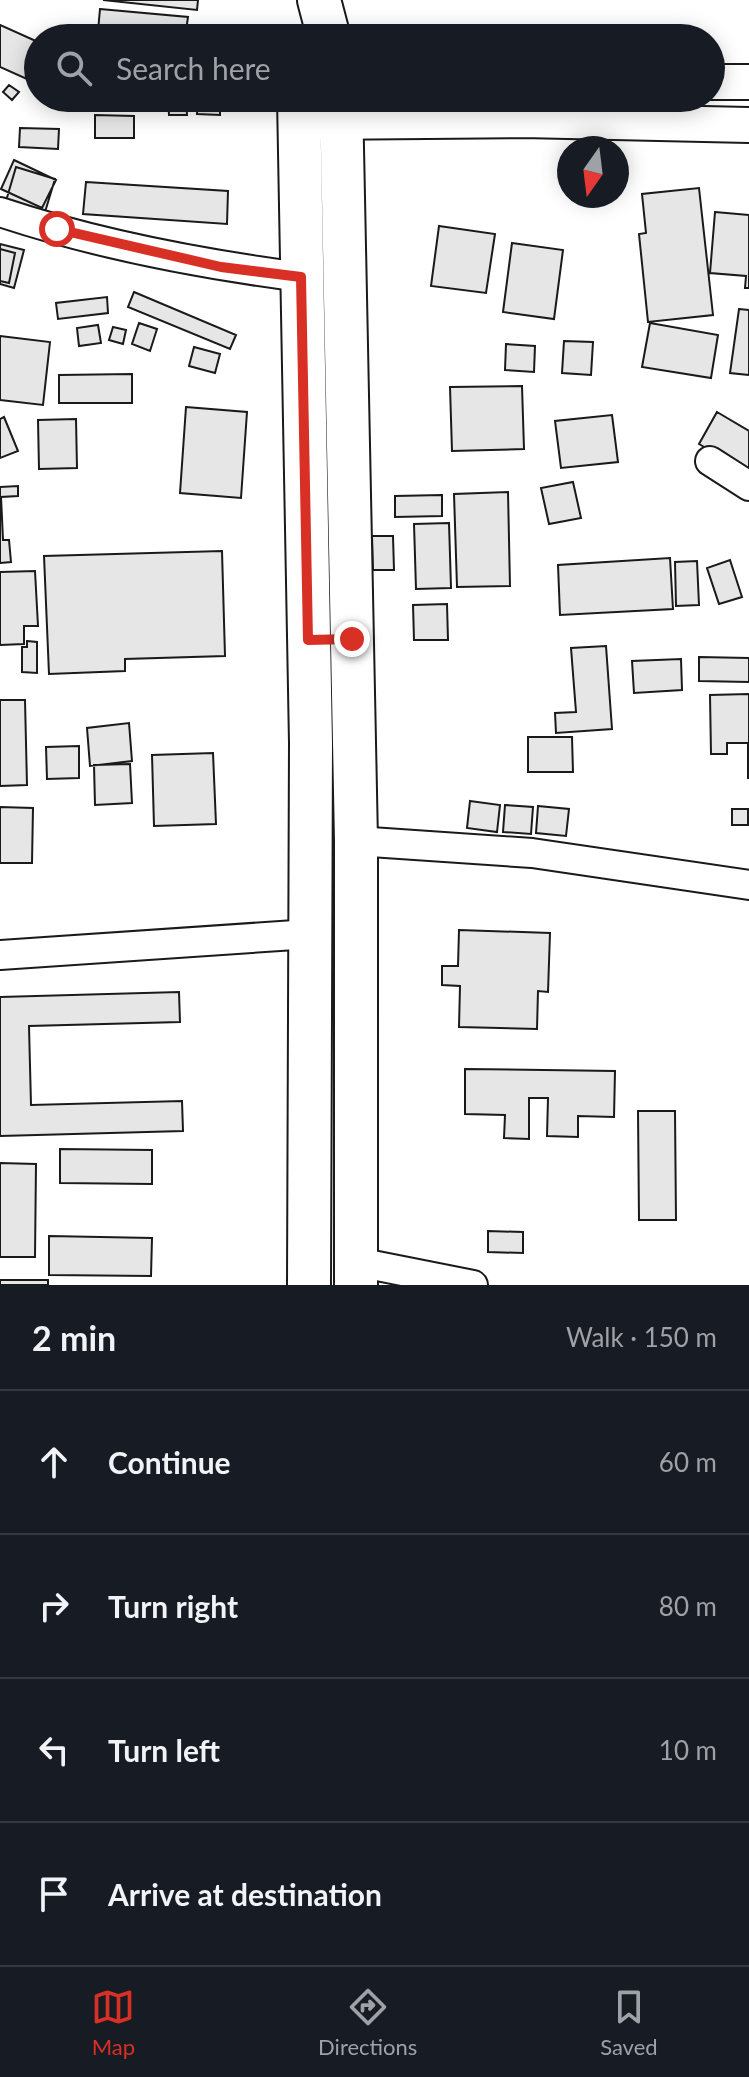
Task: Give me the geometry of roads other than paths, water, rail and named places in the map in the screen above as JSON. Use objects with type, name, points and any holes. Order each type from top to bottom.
[{"type":"main road","points":[[299,112],[311,948],[309,1285]]},
{"type":"main road","points":[[342,112],[356,841],[356,1274]]},
{"type":"main road","points":[[308,640],[352,639]]},
{"type":"main road","points":[[311,948],[356,961]]},
{"type":"street","points":[[725,82],[749,82]]},
{"type":"street","points":[[378,112],[523,120],[749,125]]},
{"type":"street","points":[[0,212],[57,229],[221,267],[301,277]]},
{"type":"street","points":[[710,461],[749,486]]},
{"type":"street","points":[[356,841],[532,853],[749,885]]},
{"type":"street","points":[[0,955],[311,948]]},
{"type":"street","points":[[356,1274],[473,1285]]}]
